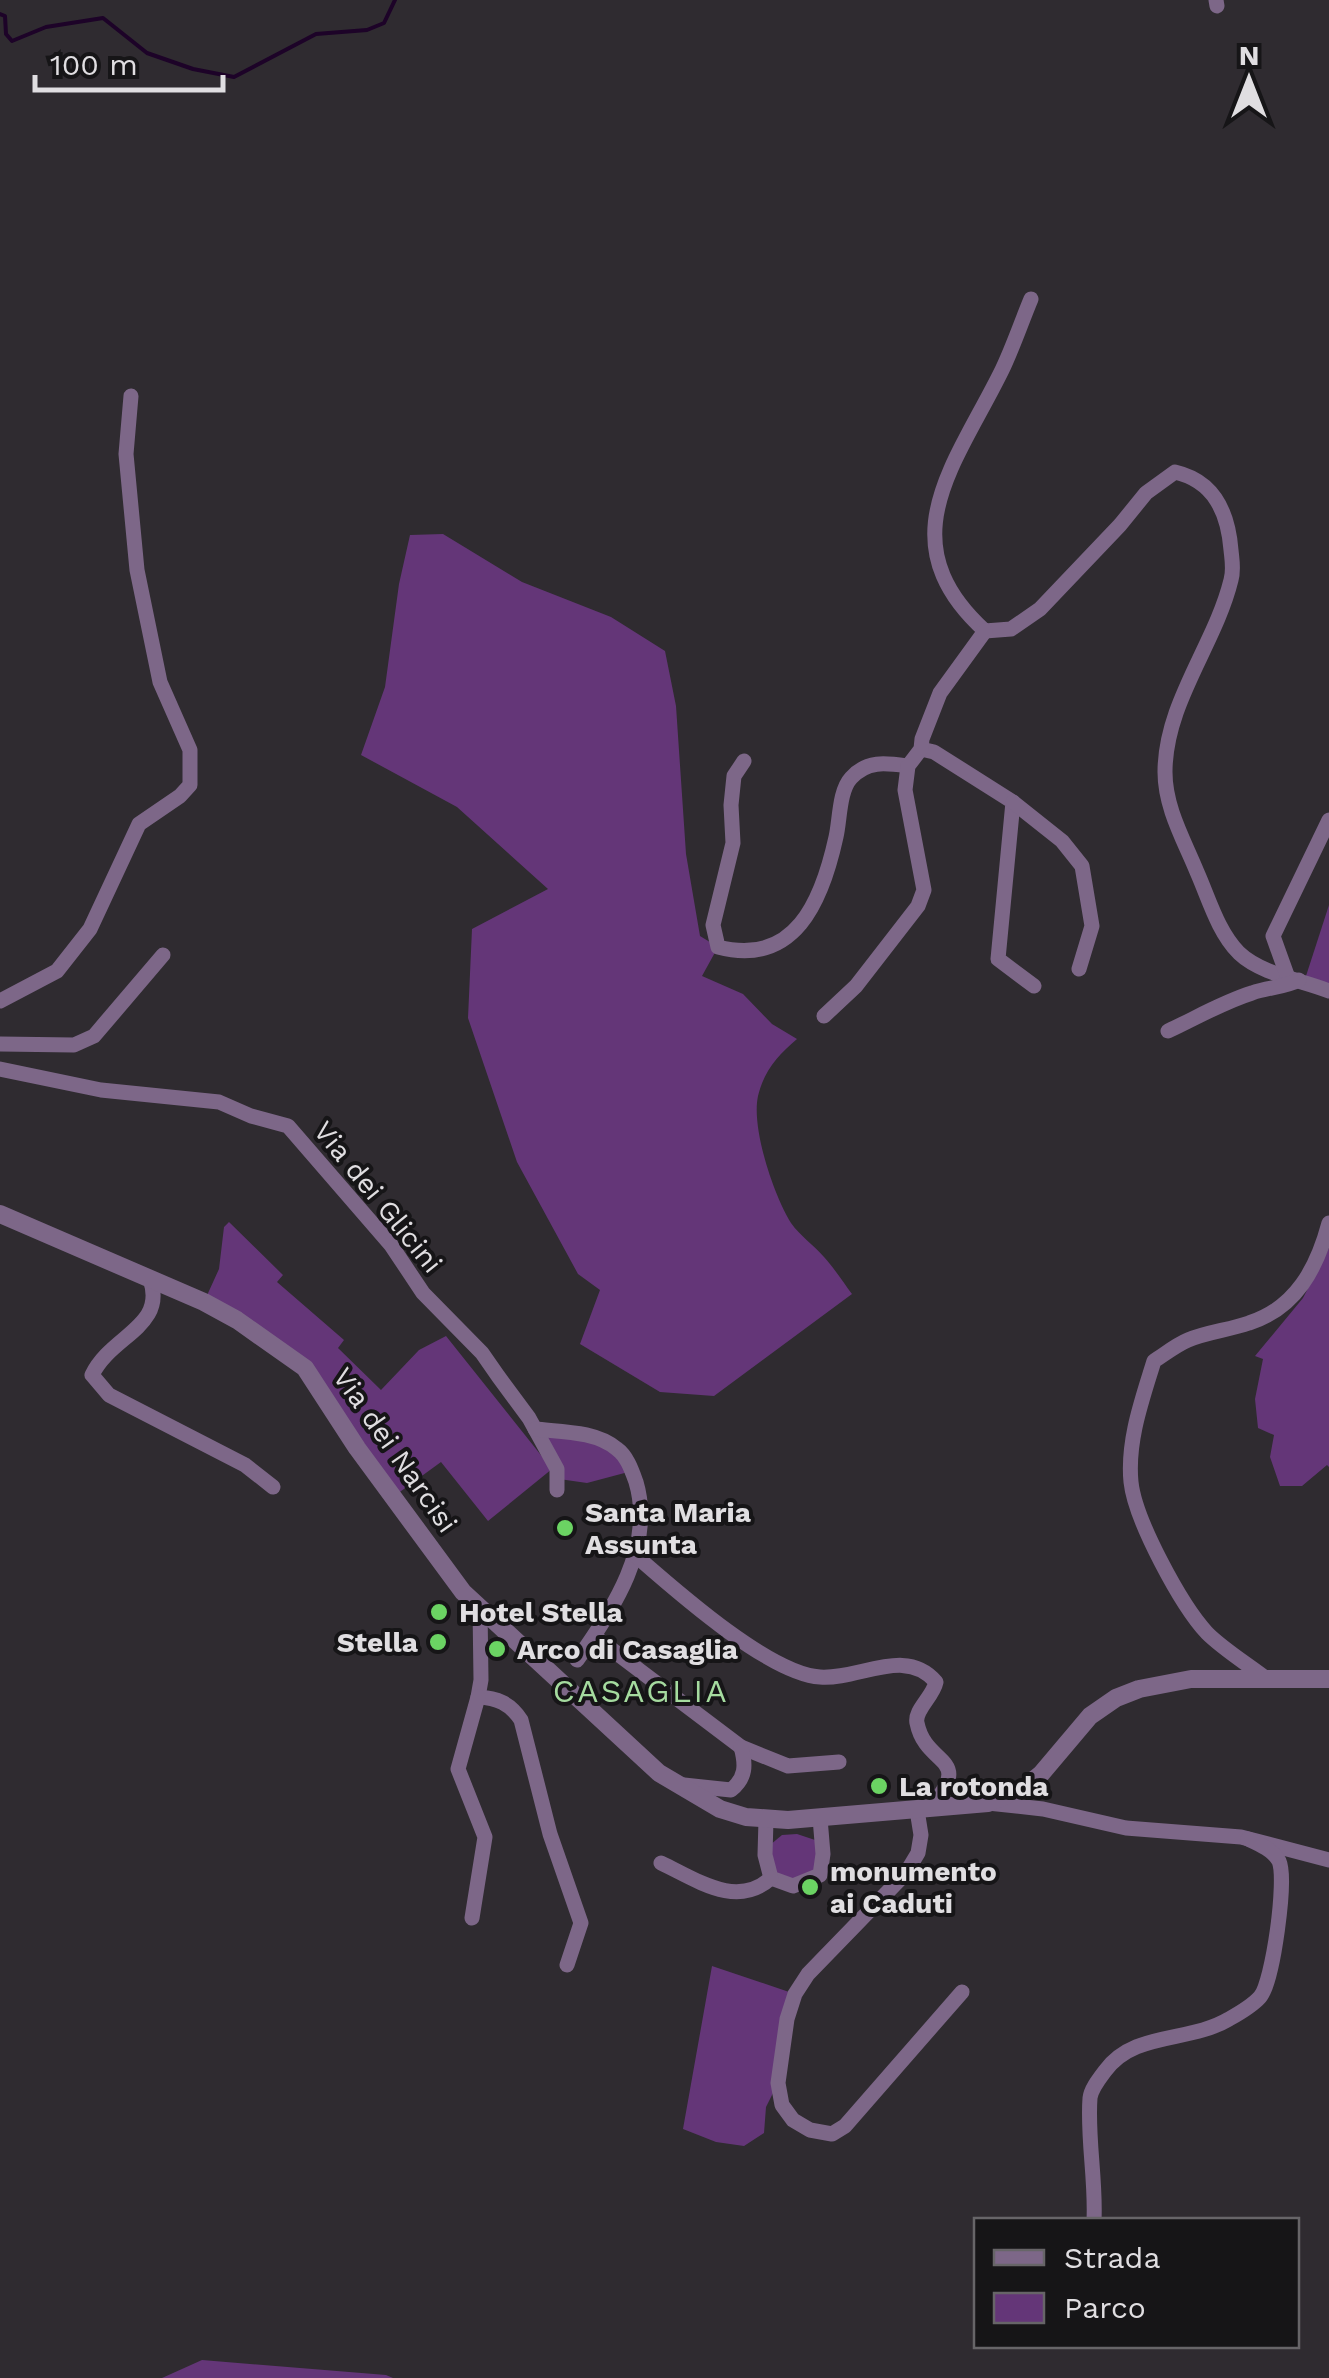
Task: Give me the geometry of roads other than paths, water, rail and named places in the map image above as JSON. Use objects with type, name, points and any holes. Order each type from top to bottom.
[{"type":"street","points":[[1031,299],[1002,369],[962,443],[939,497],[933,531],[948,591],[963,612],[985,631],[1011,629],[1040,608],[1146,493],[1174,472],[1192,476],[1214,493],[1229,523],[1233,574],[1222,611],[1187,684],[1170,734],[1164,770],[1168,803],[1224,934],[1240,955],[1272,972],[1329,991]]},
{"type":"street","points":[[0,1001],[57,971],[90,929],[139,824],[180,796],[190,784],[190,750],[160,682],[136,570],[126,454],[131,396]]},
{"type":"street","points":[[824,1016],[856,986],[918,906],[924,890],[904,790],[908,766],[921,749],[940,693],[985,631]]},
{"type":"street","points":[[921,749],[934,752],[1012,802],[1062,840],[1082,866],[1092,926],[1079,969]]},
{"type":"street","points":[[744,762],[734,776],[733,843],[713,925],[718,947],[740,953],[785,941],[802,924],[827,870],[846,782],[860,769],[880,762],[908,766]]},
{"type":"street","points":[[1012,802],[998,959],[1034,986]]},
{"type":"street","points":[[1293,978],[1272,936],[1329,820]]},
{"type":"street","points":[[0,1044],[74,1045],[94,1036],[163,956]]},
{"type":"street","points":[[1168,1031],[1257,990],[1283,988],[1293,978]]},
{"type":"street","name":"Via dei Glicini","points":[[0,1069],[101,1090],[219,1102],[288,1126],[391,1245],[423,1293],[482,1354],[535,1429],[557,1468],[557,1490]]},
{"type":"street","name":"Via dei Narcisi","points":[[0,1214],[237,1320],[304,1368],[406,1518],[464,1592],[659,1773],[720,1809],[766,1820],[988,1802],[1025,1787],[1041,1774],[1077,1728],[1116,1698],[1139,1689],[1192,1679],[1329,1679]]},
{"type":"street","points":[[1268,1680],[1208,1634],[1188,1606],[1148,1534],[1131,1484],[1132,1440],[1154,1361],[1184,1342],[1251,1323],[1278,1310],[1306,1282],[1321,1252],[1329,1223]]},
{"type":"street","points":[[150,1279],[156,1296],[152,1311],[100,1358],[92,1375],[108,1395],[245,1465],[273,1487]]},
{"type":"street","points":[[535,1429],[599,1438],[620,1450],[639,1494],[642,1523],[635,1555],[604,1623],[577,1660]]},
{"type":"street","points":[[635,1555],[727,1629],[796,1671],[819,1677],[902,1665],[926,1671],[936,1682],[933,1696],[918,1712],[916,1724],[926,1746],[946,1762],[950,1776],[946,1790],[923,1810],[918,1853],[906,1873],[808,1974],[795,1994],[787,2018],[778,2083],[782,2105],[793,2120],[810,2130],[832,2134],[845,2126],[962,1992]]},
{"type":"street","points":[[472,1918],[485,1837],[458,1770],[481,1680],[480,1608]]},
{"type":"street","points":[[594,1636],[740,1747],[788,1766],[839,1762]]},
{"type":"street","points":[[478,1696],[495,1698],[514,1709],[521,1720],[550,1834],[581,1923],[567,1965]]},
{"type":"street","points":[[674,1783],[731,1790],[740,1782],[745,1764],[740,1747]]},
{"type":"street","points":[[988,1802],[1043,1808],[1126,1828],[1248,1839],[1329,1860]]},
{"type":"street","points":[[771,1878],[793,1886],[820,1875],[820,1818]]},
{"type":"street","points":[[766,1820],[764,1854],[771,1878]]},
{"type":"street","points":[[1094,2218],[1090,2094],[1107,2067],[1130,2046],[1197,2032],[1228,2020],[1262,1995],[1272,1956],[1282,1876],[1278,1860],[1267,1848],[1248,1839]]},
{"type":"street","points":[[662,1863],[704,1884],[736,1894],[758,1890],[771,1878]]},
{"type":"waterway","points":[[0,14],[5,16],[6,34],[12,41],[46,27],[103,18],[147,53],[193,69],[234,77],[316,34],[367,30],[384,23],[395,0]]},
{"type":"place","name":"Santa Maria Assunta","points":[[565,1528]]},
{"type":"place","name":"Hotel Stella","points":[[439,1612]]},
{"type":"place","name":"Stella","points":[[438,1642]]},
{"type":"place","name":"Arco di Casaglia","points":[[497,1649]]},
{"type":"place","name":"La rotonda","points":[[879,1786]]},
{"type":"place","name":"monumento ai Caduti","points":[[810,1887]]},
{"type":"district","name":"CASAGLIA","points":[[641,1691]]}]
